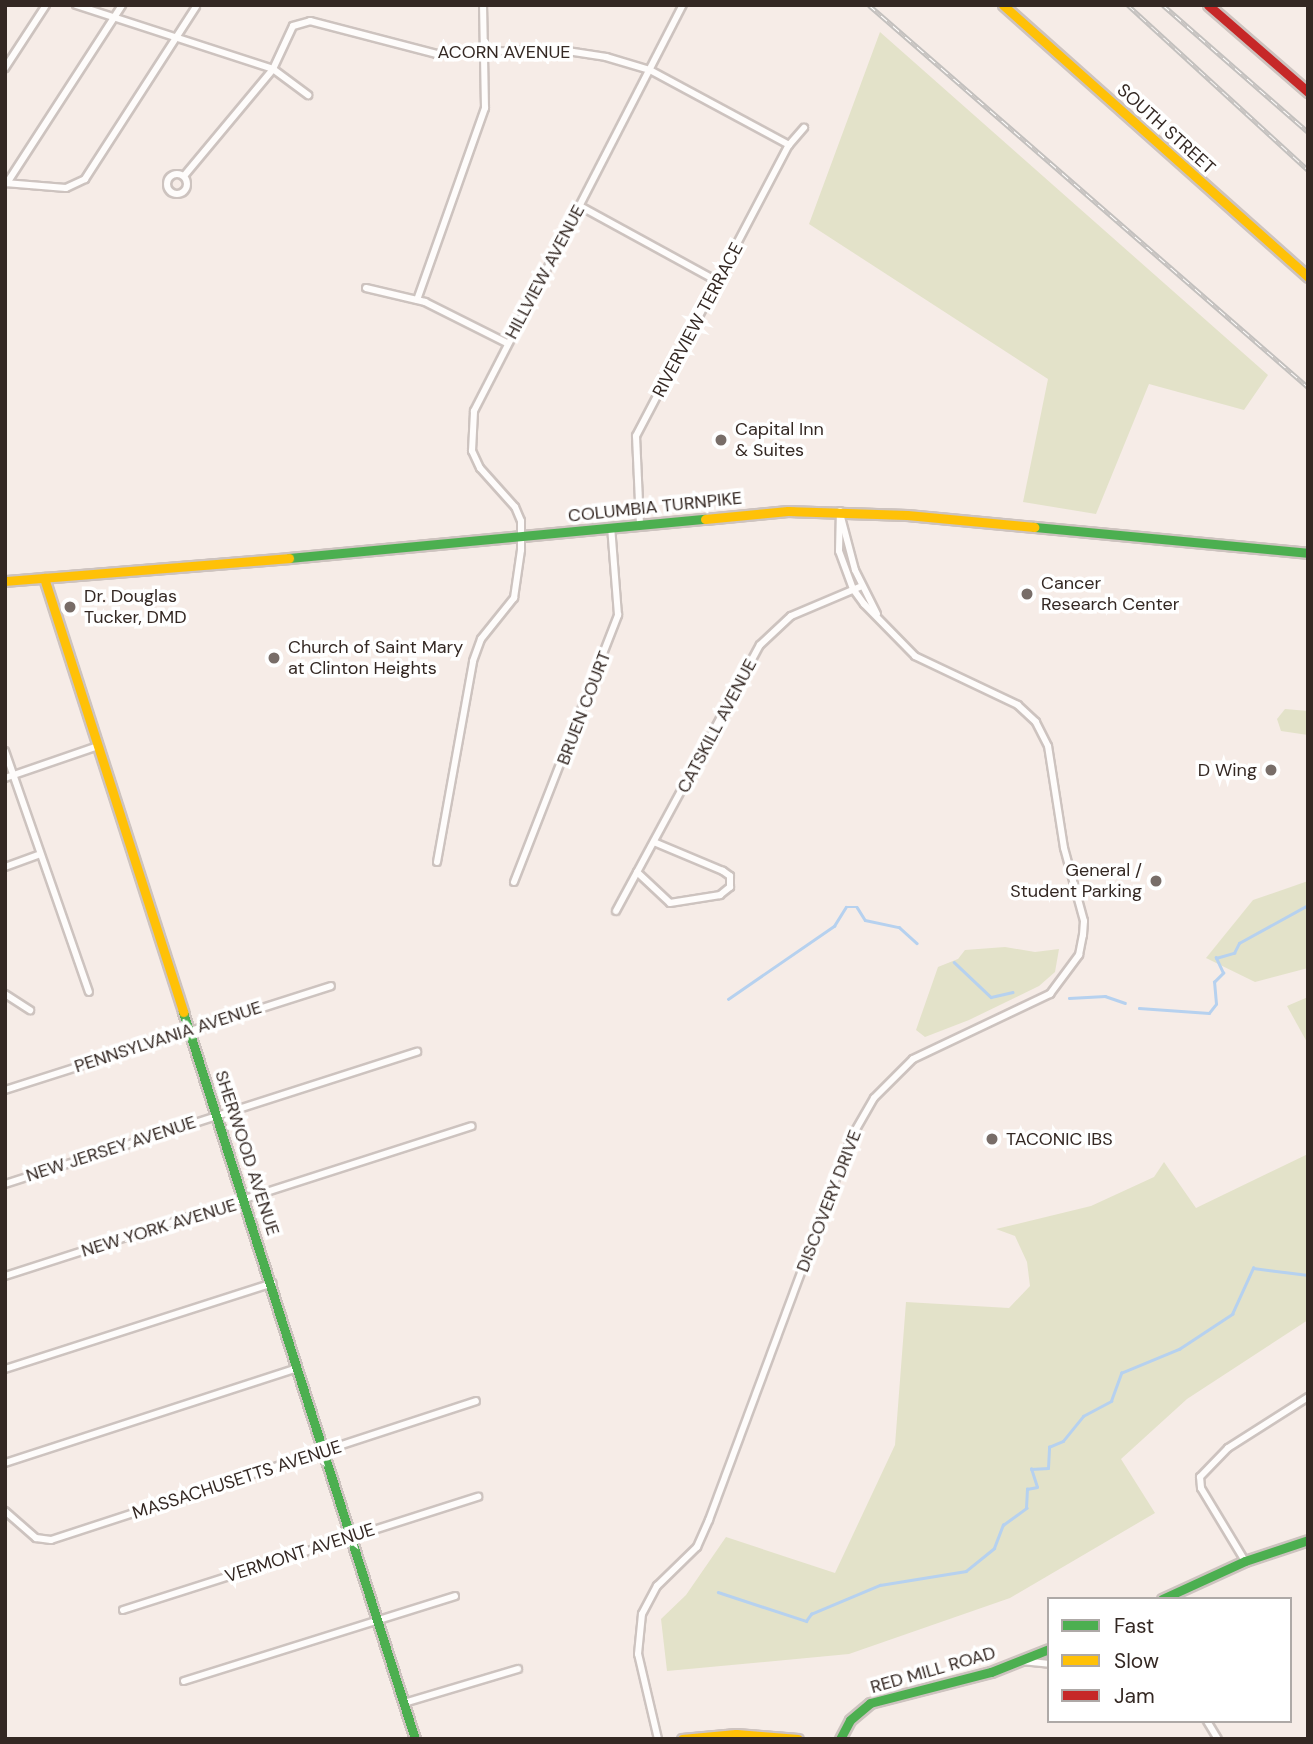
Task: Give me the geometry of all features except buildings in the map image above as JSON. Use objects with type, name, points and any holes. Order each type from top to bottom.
[{"type":"main road","name":"SOUTH STREET","points":[[1003,5],[1308,277]]},
{"type":"main road","points":[[1208,5],[1308,92]]},
{"type":"main road","name":"COLUMBIA TURNPIKE","points":[[5,581],[519,538],[733,514],[840,511],[1308,553]]},
{"type":"main road","name":"SHERWOOD AVENUE","points":[[44,578],[96,747],[273,1283],[415,1739]]},
{"type":"main road","points":[[1166,1597],[1245,1561],[1308,1540]]},
{"type":"main road","name":"RED MILL ROAD","points":[[840,1739],[850,1720],[870,1703],[1022,1661],[1047,1650]]},
{"type":"main road","points":[[686,1739],[736,1734],[798,1739]]},
{"type":"street","points":[[5,68],[46,5]]},
{"type":"street","points":[[76,5],[273,69],[308,95]]},
{"type":"street","points":[[122,5],[6,183],[66,188],[85,179],[196,7]]},
{"type":"street","points":[[417,300],[485,107],[483,5]]},
{"type":"street","name":"HILLVIEW AVENUE","points":[[437,862],[473,661],[481,639],[514,598],[521,521],[515,507],[480,468],[470,439],[478,399],[683,5]]},
{"type":"street","name":"ACORN AVENUE","points":[[184,176],[273,69],[293,26],[310,21],[437,54],[580,51],[650,71],[789,145]]},
{"type":"street","name":"RIVERVIEW TERRACE","points":[[640,524],[636,436],[789,145],[804,128]]},
{"type":"street","points":[[580,206],[719,282]]},
{"type":"street","points":[[366,288],[417,300],[507,343]]},
{"type":"street","name":"DISCOVERY DRIVE","points":[[840,511],[862,586],[881,622]]},
{"type":"street","name":"DISCOVERY DRIVE","points":[[658,1739],[638,1654],[642,1614],[657,1586],[697,1547],[709,1520],[851,1138],[874,1098],[913,1059],[1050,994],[1067,978],[1079,956],[1083,914],[1064,848],[1048,747],[1036,722],[1018,705],[915,656],[881,622],[853,589],[839,551],[840,511]]},
{"type":"street","name":"BRUEN COURT","points":[[514,882],[618,615],[611,527]]},
{"type":"street","name":"CATSKILL AVENUE","points":[[616,911],[760,646],[791,616],[862,586]]},
{"type":"street","points":[[5,778],[96,747]]},
{"type":"street","points":[[5,751],[38,855],[89,992]]},
{"type":"street","points":[[637,872],[670,903],[720,895],[730,887],[730,876],[723,871],[654,842]]},
{"type":"street","points":[[5,867],[38,855]]},
{"type":"street","name":"PENNSYLVANIA AVENUE","points":[[5,1090],[191,1028],[331,986]]},
{"type":"street","points":[[5,994],[30,1010]]},
{"type":"street","name":"NEW JERSEY AVENUE","points":[[5,1184],[417,1052]]},
{"type":"street","name":"NEW YORK AVENUE","points":[[5,1276],[245,1201],[471,1126]]},
{"type":"street","points":[[5,1369],[273,1283]]},
{"type":"street","points":[[5,1463],[298,1368]]},
{"type":"street","points":[[1245,1561],[1201,1488],[1200,1477],[1228,1448],[1308,1397]]},
{"type":"street","name":"MASSACHUSETTS AVENUE","points":[[5,1511],[36,1538],[51,1540],[327,1452],[476,1401]]},
{"type":"street","name":"VERMONT AVENUE","points":[[123,1610],[478,1497]]},
{"type":"street","points":[[184,1681],[455,1596]]},
{"type":"street","points":[[1022,1661],[1047,1664]]},
{"type":"street","points":[[404,1703],[518,1668]]},
{"type":"street","points":[[1208,1723],[1218,1739]]},
{"type":"green space","points":[[880,32],[1268,375],[1244,410],[1149,384],[1096,514],[1023,502],[1048,379],[809,224]]},
{"type":"green space","points":[[1285,709],[1308,711],[1308,735],[1281,731],[1277,719]]},
{"type":"green space","points":[[1308,881],[1308,968],[1255,982],[1206,958],[1253,900]]},
{"type":"green space","points":[[1005,947],[1035,952],[1059,949],[1055,972],[1039,986],[969,1020],[925,1037],[916,1030],[938,967],[958,959],[965,950]]},
{"type":"green space","points":[[1308,997],[1308,1044],[1287,1006]]},
{"type":"green space","points":[[1308,1154],[1308,1320],[1187,1399],[1121,1459],[1155,1513],[1010,1598],[849,1654],[667,1671],[661,1619],[686,1595],[726,1537],[835,1573],[895,1445],[906,1302],[1009,1308],[1030,1286],[1027,1262],[1015,1236],[996,1229],[1091,1206],[1154,1177],[1164,1162],[1196,1208]]},
{"type":"waterway","points":[[1139,1008],[1209,1013],[1216,1004],[1214,982],[1223,973],[1216,958],[1234,953],[1239,943],[1308,905]]},
{"type":"waterway","points":[[728,999],[834,926],[846,907],[857,907],[865,920],[899,927],[917,943]]},
{"type":"waterway","points":[[954,962],[991,997],[1012,992]]},
{"type":"waterway","points":[[1069,998],[1105,996],[1125,1003]]},
{"type":"waterway","points":[[718,1592],[806,1621],[811,1614],[880,1585],[966,1571],[994,1548],[1003,1525],[1026,1508],[1027,1489],[1037,1487],[1031,1469],[1048,1468],[1049,1447],[1063,1441],[1083,1416],[1111,1401],[1121,1373],[1179,1349],[1232,1314],[1253,1268],[1308,1275]]},
{"type":"railway","points":[[869,5],[1308,387]]},
{"type":"railway","points":[[1128,5],[1308,170]]},
{"type":"railway","points":[[1163,5],[1308,132]]},
{"type":"traffic: fast","points":[[289,558],[705,519]]},
{"type":"traffic: fast","points":[[1034,527],[1308,553]]},
{"type":"traffic: fast","points":[[183,1012],[415,1739]]},
{"type":"traffic: fast","points":[[1166,1597],[1245,1561],[1308,1540]]},
{"type":"traffic: fast","points":[[840,1739],[850,1720],[870,1703],[991,1672],[1047,1650]]},
{"type":"traffic: slow","points":[[1003,5],[1308,277]]},
{"type":"traffic: slow","points":[[705,519],[788,511],[907,515],[1034,527]]},
{"type":"traffic: slow","points":[[5,581],[289,558]]},
{"type":"traffic: slow","points":[[44,578],[183,1012]]},
{"type":"traffic: slow","points":[[682,1739],[736,1734],[798,1739]]},
{"type":"traffic: jam","points":[[1208,5],[1308,92]]},
{"type":"place","name":"Capital Inn & Suites","points":[[721,440]]},
{"type":"place","name":"Cancer Research Center","points":[[1027,594]]},
{"type":"place","name":"Dr. Douglas Tucker, DMD","points":[[70,607]]},
{"type":"place","name":"Church of Saint Mary at Clinton Heights","points":[[274,658]]},
{"type":"place","name":"D Wing","points":[[1271,770]]},
{"type":"place","name":"General / Student Parking","points":[[1156,881]]},
{"type":"place","name":"TACONIC IBS","points":[[992,1139]]}]
